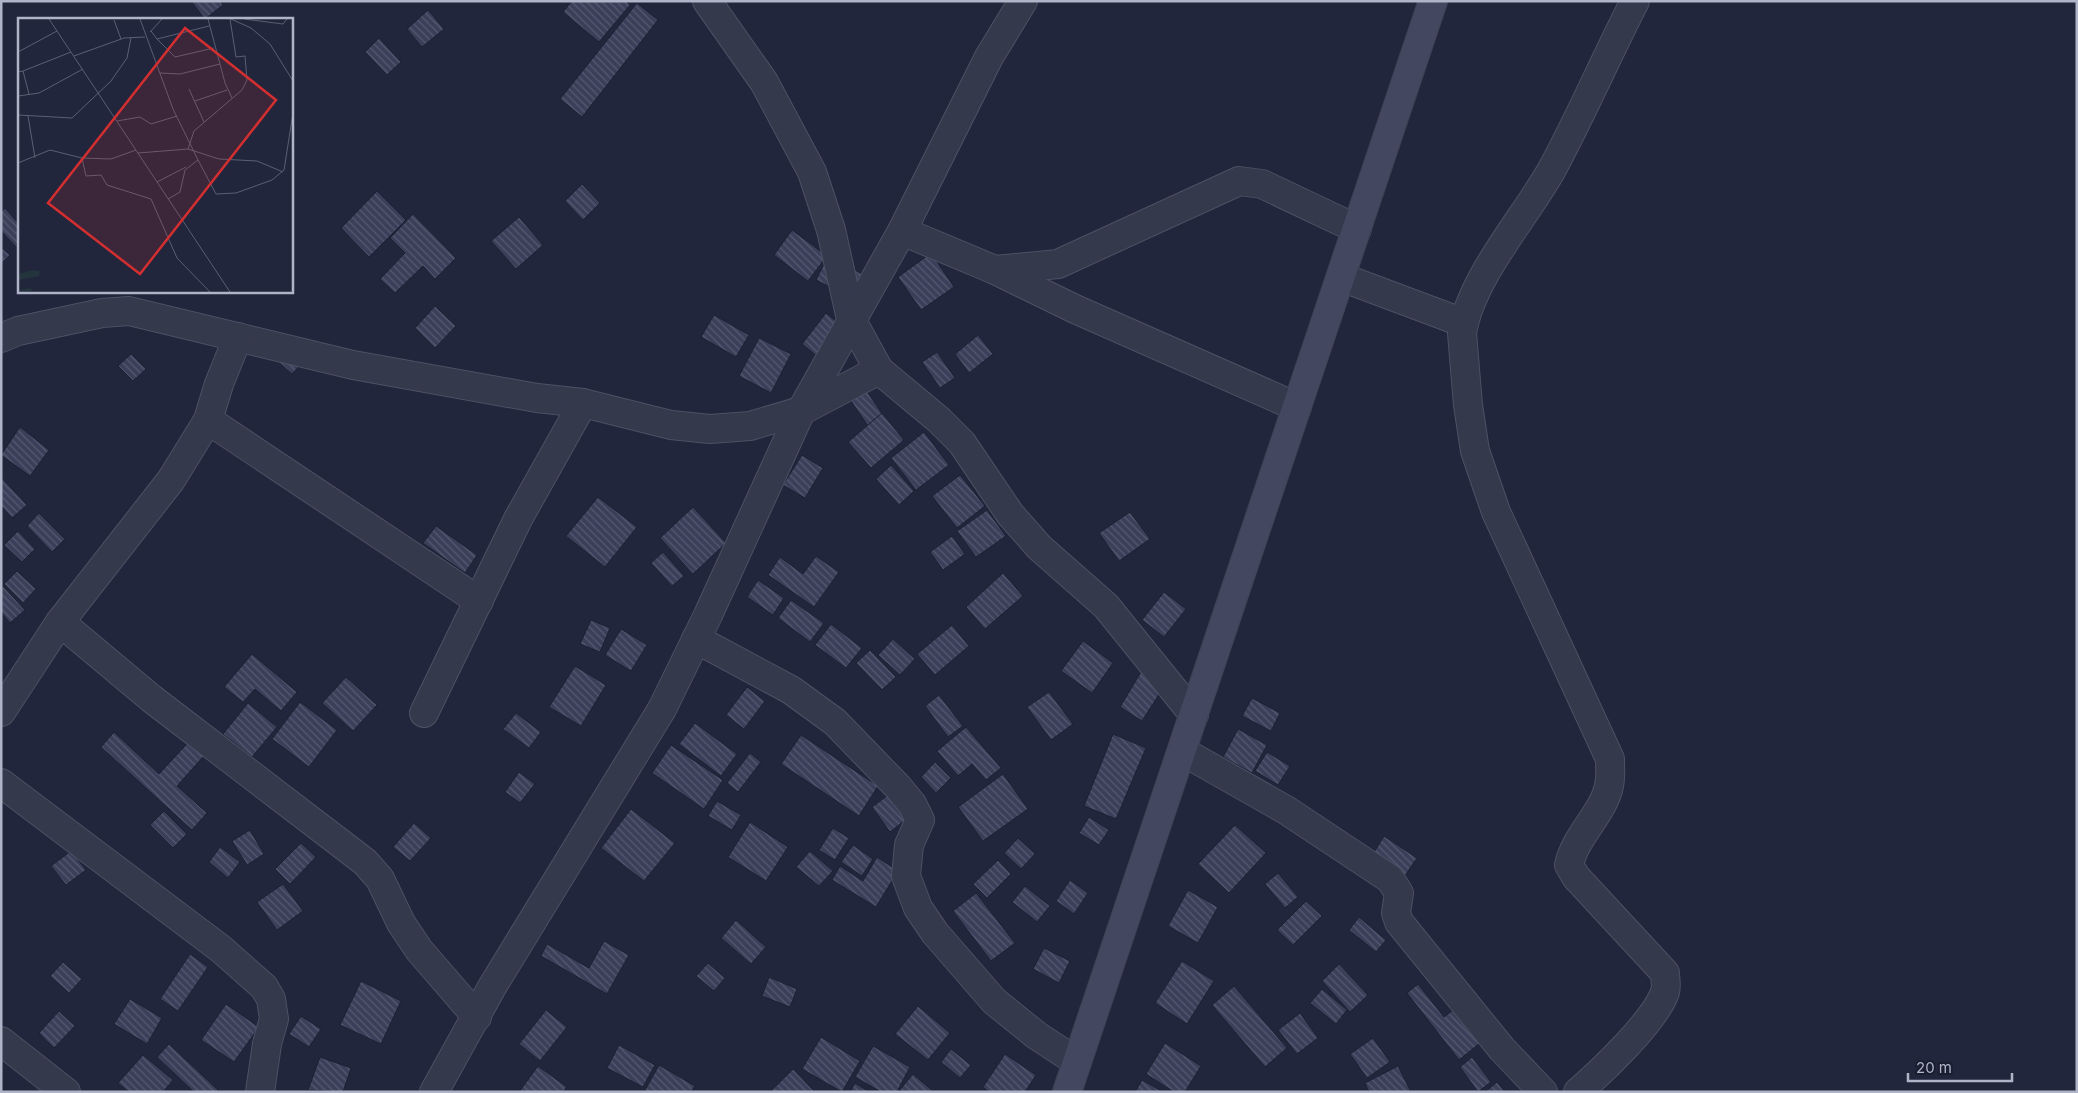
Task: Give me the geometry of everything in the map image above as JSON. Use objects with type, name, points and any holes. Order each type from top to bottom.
[{"type":"street","points":[[706,1],[764,82],[812,172],[831,230],[851,319],[879,370],[939,420],[962,443],[1010,514],[1039,547],[1106,606],[1194,715]]},
{"type":"street","points":[[434,1092],[492,987],[662,709],[801,411],[902,231],[989,57],[1023,1]]},
{"type":"street","points":[[1067,1092],[1433,1]]},
{"type":"street","points":[[1578,1092],[1621,1051],[1659,1006],[1666,990],[1665,972],[1576,877],[1569,865],[1572,852],[1595,815],[1609,787],[1610,758],[1496,512],[1475,451],[1462,354],[1464,323],[1485,275],[1550,172],[1635,1]]},
{"type":"street","points":[[996,270],[1058,264],[1239,181],[1262,184],[1357,229]]},
{"type":"street","points":[[902,231],[996,270],[1075,308],[1297,407]]},
{"type":"street","points":[[1341,277],[1464,323]]},
{"type":"street","points":[[1,338],[18,331],[102,313],[129,311],[354,365],[427,380],[537,398],[583,403],[672,425],[710,429],[750,426],[801,411],[879,370]]},
{"type":"street","points":[[1,712],[60,622],[171,480],[208,420],[219,384],[238,337]]},
{"type":"street","points":[[424,713],[518,519],[583,403]]},
{"type":"street","points":[[208,420],[479,601]]},
{"type":"street","points":[[60,622],[152,699],[365,862],[380,880],[401,923],[419,950],[477,1017]]},
{"type":"street","points":[[696,639],[791,690],[835,722],[898,787],[912,804],[920,820],[909,845],[906,876],[918,908],[935,933],[994,1001],[1036,1035],[1077,1062]]},
{"type":"street","points":[[1182,751],[1286,810],[1390,879],[1399,893],[1396,913],[1399,922],[1502,1049],[1543,1092]]},
{"type":"street","points":[[1,783],[221,948],[264,987],[271,998],[274,1019],[267,1044],[260,1092]]},
{"type":"street","points":[[1,1041],[66,1092]]},
{"type":"building","points":[[191,1],[220,1],[223,5],[204,18]]},
{"type":"building","points":[[572,1],[626,1],[630,5],[599,42],[563,12]]},
{"type":"building","points":[[637,3],[658,20],[582,117],[560,99]]},
{"type":"building","points":[[428,10],[444,29],[422,47],[407,29]]},
{"type":"building","points":[[379,38],[401,62],[387,75],[365,52]]},
{"type":"building","points":[[582,184],[600,203],[583,220],[565,201]]},
{"type":"building","points":[[377,191],[406,220],[369,257],[341,228]]},
{"type":"building","points":[[5,208],[18,223],[17,248],[1,231],[1,212]]},
{"type":"building","points":[[413,214],[456,258],[435,279],[423,266],[395,293],[380,279],[405,253],[390,238]]},
{"type":"building","points":[[519,217],[543,245],[516,269],[491,241]]},
{"type":"building","points":[[792,230],[827,256],[808,281],[774,255]]},
{"type":"building","points":[[1,247],[10,255],[1,264]]},
{"type":"building","points":[[931,253],[954,287],[921,310],[898,277]]},
{"type":"building","points":[[828,256],[862,274],[850,297],[816,280]]},
{"type":"building","points":[[435,306],[456,326],[435,348],[415,328]]},
{"type":"building","points":[[826,313],[843,327],[818,357],[802,344]]},
{"type":"building","points":[[714,315],[749,335],[736,357],[701,337]]},
{"type":"building","points":[[978,335],[993,354],[969,373],[955,354]]},
{"type":"building","points":[[759,338],[791,354],[771,393],[739,376]]},
{"type":"building","points":[[937,352],[955,378],[940,388],[922,362]]},
{"type":"building","points":[[131,354],[146,369],[133,381],[118,366]]},
{"type":"building","points":[[274,358],[305,360],[292,374]]},
{"type":"building","points":[[866,390],[883,415],[868,426],[851,401]]},
{"type":"building","points":[[882,413],[904,440],[871,468],[848,442]]},
{"type":"building","points":[[20,427],[49,450],[30,476],[1,455]]},
{"type":"building","points":[[924,432],[949,465],[916,490],[891,458]]},
{"type":"building","points":[[802,455],[823,468],[805,498],[783,485]]},
{"type":"building","points":[[891,465],[914,491],[899,505],[876,479]]},
{"type":"building","points":[[960,475],[985,506],[957,528],[932,496]]},
{"type":"building","points":[[1,477],[27,505],[12,518],[1,506]]},
{"type":"building","points":[[598,497],[637,527],[605,567],[566,536]]},
{"type":"building","points":[[693,507],[726,543],[693,574],[660,538]]},
{"type":"building","points":[[987,510],[1006,536],[976,557],[957,531]]},
{"type":"building","points":[[1130,512],[1150,539],[1119,561],[1099,533]]},
{"type":"building","points":[[39,513],[65,539],[52,552],[27,526]]},
{"type":"building","points":[[436,526],[477,555],[465,573],[423,543]]},
{"type":"building","points":[[18,531],[35,549],[22,562],[4,545]]},
{"type":"building","points":[[952,536],[965,554],[943,570],[930,552]]},
{"type":"building","points":[[663,552],[684,576],[672,586],[651,563]]},
{"type":"building","points":[[816,556],[839,572],[814,607],[768,575],[780,557],[803,574]]},
{"type":"building","points":[[17,571],[36,589],[23,603],[4,584]]},
{"type":"building","points":[[1003,573],[1023,596],[985,629],[966,607]]},
{"type":"building","points":[[758,580],[784,598],[773,615],[747,597]]},
{"type":"building","points":[[3,586],[25,610],[10,623],[1,612],[1,587]]},
{"type":"building","points":[[1164,592],[1186,609],[1164,637],[1142,620]]},
{"type":"building","points":[[791,600],[824,623],[810,642],[778,618]]},
{"type":"building","points":[[591,620],[610,628],[600,652],[580,644]]},
{"type":"building","points":[[831,624],[862,648],[846,668],[815,645]]},
{"type":"building","points":[[952,625],[969,646],[935,675],[917,654]]},
{"type":"building","points":[[621,629],[647,645],[631,671],[605,655]]},
{"type":"building","points":[[893,639],[915,659],[900,675],[878,655]]},
{"type":"building","points":[[1083,641],[1113,663],[1092,693],[1061,671]]},
{"type":"building","points":[[870,650],[896,677],[882,690],[856,663]]},
{"type":"building","points":[[252,654],[297,692],[281,711],[255,689],[243,702],[224,687]]},
{"type":"building","points":[[575,666],[606,685],[581,726],[549,707]]},
{"type":"building","points":[[1144,667],[1167,682],[1142,721],[1120,707]]},
{"type":"building","points":[[346,677],[377,705],[353,731],[322,703]]},
{"type":"building","points":[[747,687],[765,701],[744,729],[726,715]]},
{"type":"building","points":[[1049,692],[1073,724],[1051,740],[1027,707]]},
{"type":"building","points":[[939,695],[963,726],[948,737],[925,706]]},
{"type":"building","points":[[1252,698],[1280,713],[1271,731],[1242,716]]},
{"type":"building","points":[[300,702],[337,730],[309,767],[272,739]]},
{"type":"building","points":[[248,703],[277,727],[252,757],[223,734]]},
{"type":"building","points":[[516,713],[541,732],[529,748],[503,729]]},
{"type":"building","points":[[695,723],[737,754],[721,776],[679,744]]},
{"type":"building","points":[[966,727],[1001,768],[986,780],[972,764],[958,776],[937,751]]},
{"type":"building","points":[[1238,729],[1267,745],[1252,773],[1223,757]]},
{"type":"building","points":[[114,732],[159,774],[196,734],[211,748],[177,786],[207,813],[192,830],[101,747]]},
{"type":"building","points":[[1113,734],[1146,748],[1116,819],[1084,806]]},
{"type":"building","points":[[801,735],[878,786],[859,816],[781,764]]},
{"type":"building","points":[[671,745],[723,780],[704,809],[652,773]]},
{"type":"building","points":[[1267,752],[1290,766],[1278,785],[1255,771]]},
{"type":"building","points":[[750,753],[761,762],[738,792],[727,783]]},
{"type":"building","points":[[935,762],[951,778],[936,793],[921,777]]},
{"type":"building","points":[[519,772],[535,784],[520,803],[505,792]]},
{"type":"building","points":[[1003,774],[1028,809],[983,841],[958,807]]},
{"type":"building","points":[[895,790],[913,814],[890,832],[872,807]]},
{"type":"building","points":[[717,801],[741,815],[732,830],[708,816]]},
{"type":"building","points":[[631,809],[675,843],[644,881],[601,848]]},
{"type":"building","points":[[164,811],[187,834],[173,848],[150,825]]},
{"type":"building","points":[[1089,817],[1109,830],[1099,845],[1079,833]]},
{"type":"building","points":[[750,822],[788,847],[766,881],[728,857]]},
{"type":"building","points":[[414,823],[431,838],[410,861],[393,847]]},
{"type":"building","points":[[1235,825],[1266,853],[1229,893],[1198,864]]},
{"type":"building","points":[[833,828],[849,838],[835,860],[819,850]]},
{"type":"building","points":[[250,830],[264,854],[247,865],[232,841]]},
{"type":"building","points":[[1384,836],[1417,858],[1400,883],[1368,862]]},
{"type":"building","points":[[1018,838],[1035,854],[1021,869],[1004,853]]},
{"type":"building","points":[[301,843],[316,857],[290,884],[275,869]]},
{"type":"building","points":[[853,845],[873,859],[862,876],[841,862]]},
{"type":"building","points":[[220,847],[240,862],[228,878],[209,862]]},
{"type":"building","points":[[71,851],[86,870],[66,885],[51,866]]},
{"type":"building","points":[[810,851],[833,871],[819,886],[796,867]]},
{"type":"building","points":[[877,857],[898,871],[876,907],[832,880],[840,866],[863,881]]},
{"type":"building","points":[[998,860],[1011,874],[987,898],[973,884]]},
{"type":"building","points":[[1278,873],[1298,897],[1285,908],[1265,884]]},
{"type":"building","points":[[1070,880],[1088,893],[1074,914],[1056,901]]},
{"type":"building","points":[[283,884],[303,911],[277,930],[257,902]]},
{"type":"building","points":[[1025,886],[1050,906],[1037,922],[1012,902]]},
{"type":"building","points":[[1188,890],[1218,907],[1198,943],[1168,926]]},
{"type":"building","points":[[976,893],[1015,943],[991,961],[953,911]]},
{"type":"building","points":[[1306,901],[1322,916],[1293,945],[1277,930]]},
{"type":"building","points":[[1359,917],[1386,940],[1376,952],[1349,930]]},
{"type":"building","points":[[736,920],[766,947],[751,964],[721,938]]},
{"type":"building","points":[[604,941],[629,955],[607,994],[541,956],[547,944],[589,968]]},
{"type":"building","points":[[1044,948],[1070,961],[1059,983],[1033,969]]},
{"type":"building","points":[[190,954],[208,967],[178,1011],[160,999]]},
{"type":"building","points":[[1182,961],[1214,981],[1187,1024],[1155,1003]]},
{"type":"building","points":[[63,962],[82,979],[69,993],[50,976]]},
{"type":"building","points":[[708,963],[725,978],[714,991],[696,976]]},
{"type":"building","points":[[1339,964],[1368,995],[1350,1012],[1322,981]]},
{"type":"building","points":[[769,977],[797,989],[790,1007],[762,996]]},
{"type":"building","points":[[361,981],[401,1001],[381,1044],[340,1025]]},
{"type":"building","points":[[1418,984],[1444,1017],[1469,998],[1495,1031],[1459,1060],[1407,993]]},
{"type":"building","points":[[1234,986],[1287,1048],[1265,1067],[1212,1005]]},
{"type":"building","points":[[1322,989],[1347,1010],[1336,1024],[1310,1003]]},
{"type":"building","points":[[130,999],[162,1018],[147,1044],[114,1024]]},
{"type":"building","points":[[226,1004],[259,1027],[234,1062],[201,1040]]},
{"type":"building","points":[[918,1006],[950,1033],[928,1060],[895,1034]]},
{"type":"building","points":[[546,1010],[567,1027],[540,1061],[519,1044]]},
{"type":"building","points":[[59,1011],[75,1026],[54,1048],[39,1033]]},
{"type":"building","points":[[1300,1013],[1318,1038],[1297,1054],[1278,1030]]},
{"type":"building","points":[[301,1016],[321,1029],[309,1047],[289,1034]]},
{"type":"building","points":[[821,1037],[860,1061],[842,1092],[802,1069]]},
{"type":"building","points":[[1373,1038],[1390,1062],[1367,1078],[1350,1054]]},
{"type":"building","points":[[1165,1043],[1201,1066],[1185,1092],[1174,1092],[1146,1074]]},
{"type":"building","points":[[169,1044],[218,1090],[216,1092],[194,1092],[157,1057]]},
{"type":"building","points":[[619,1045],[655,1065],[643,1087],[607,1068]]},
{"type":"building","points":[[873,1046],[910,1067],[897,1092],[881,1092],[855,1077]]},
{"type":"building","points":[[951,1049],[971,1065],[960,1078],[941,1062]]},
{"type":"building","points":[[1005,1054],[1036,1075],[1025,1092],[989,1092],[983,1087]]},
{"type":"building","points":[[143,1055],[173,1080],[163,1092],[129,1092],[118,1083]]},
{"type":"building","points":[[320,1057],[351,1068],[343,1092],[308,1090]]},
{"type":"building","points":[[1472,1057],[1491,1082],[1478,1092],[1460,1067]]},
{"type":"building","points":[[659,1065],[695,1086],[691,1092],[644,1092]]},
{"type":"building","points":[[538,1066],[567,1087],[563,1092],[519,1092]]},
{"type":"building","points":[[1398,1066],[1411,1092],[1369,1092],[1365,1083]]},
{"type":"building","points":[[793,1069],[815,1092],[770,1092]]},
{"type":"building","points":[[913,1074],[934,1092],[899,1091]]},
{"type":"building","points":[[1142,1080],[1163,1092],[1135,1092]]},
{"type":"building","points":[[1497,1082],[1505,1092],[1485,1092]]},
{"type":"building","points":[[855,1083],[869,1092],[850,1092]]}]
